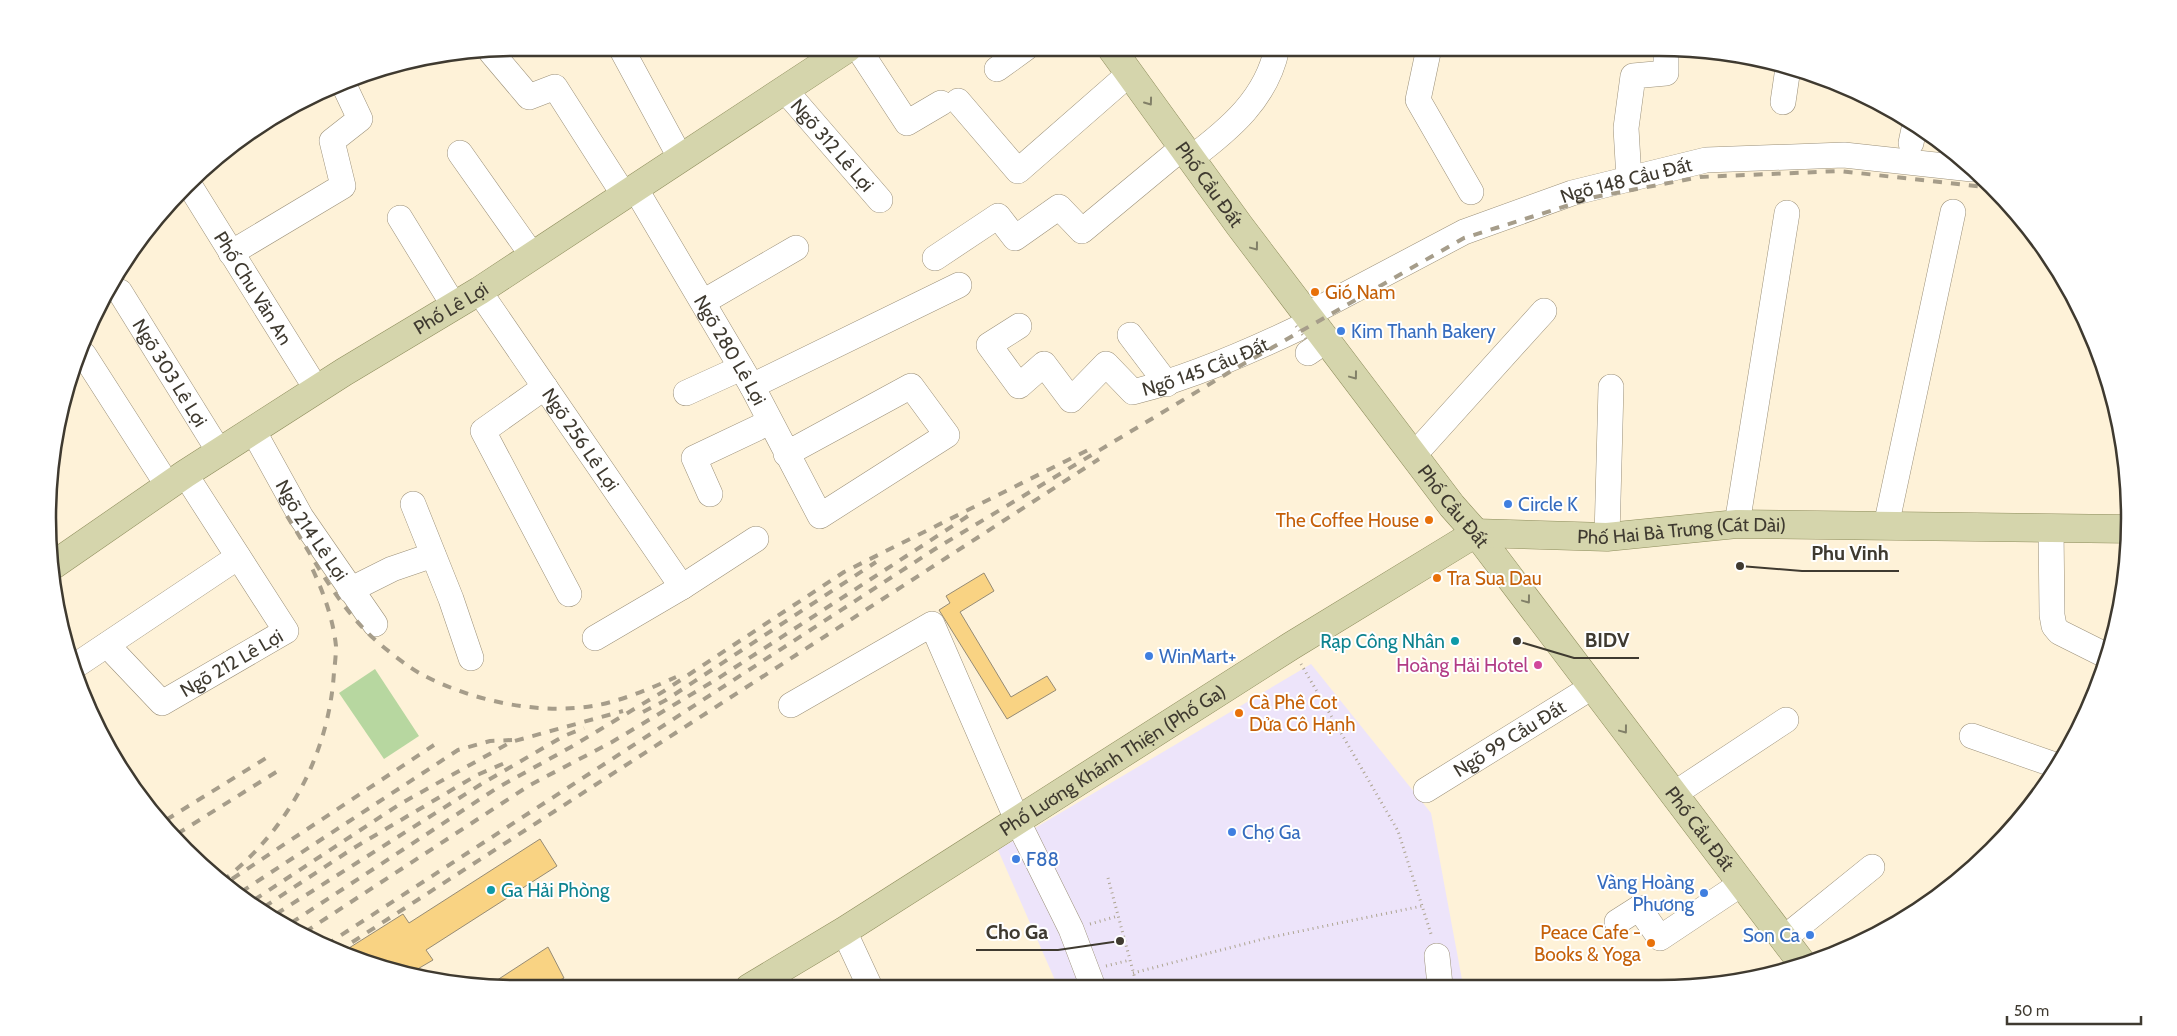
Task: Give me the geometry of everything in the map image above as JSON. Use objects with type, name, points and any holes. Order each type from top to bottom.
[{"type":"main road","name":"Phố Lê Lợi","points":[[58,562],[176,480],[479,290],[834,56]]},
{"type":"main road","name":"Phố Cầu Đất","points":[[1117,56],[1186,153],[1306,335],[1414,455],[1452,506],[1476,533],[1798,958]]},
{"type":"main road","name":"Phố Hai Bà Trưng (Cát Dài)","points":[[1476,533],[1607,537],[1737,524],[2121,529]]},
{"type":"main road","name":"Phố Lương Khánh Thiện (Phố Ga)","points":[[762,980],[1018,822],[1291,646],[1476,533]]},
{"type":"street","points":[[625,56],[680,157]]},
{"type":"street","points":[[851,56],[907,123],[950,102],[1018,170],[1129,74]]},
{"type":"street","points":[[997,70],[1015,56]]},
{"type":"street","points":[[936,258],[998,216],[1015,238],[1059,207],[1082,232],[1186,153],[1218,138],[1253,103],[1275,56]]},
{"type":"street","points":[[1427,56],[1418,100],[1471,192]]},
{"type":"street","points":[[1629,179],[1626,128],[1633,76],[1666,73],[1666,56]]},
{"type":"street","name":"Ngõ 280 Lê Lợi","points":[[494,57],[529,97],[555,87],[629,191],[703,302],[746,377],[786,454],[820,516],[947,434],[911,386],[786,454]]},
{"type":"street","points":[[1783,102],[1787,75]]},
{"type":"street","points":[[231,253],[343,186],[332,141],[360,119],[346,89]]},
{"type":"street","name":"Ngõ 312 Lê Lợi","points":[[784,89],[880,200]]},
{"type":"street","points":[[460,153],[532,255]]},
{"type":"street","name":"Ngõ 148 Cầu Đất","points":[[1306,335],[1464,232],[1572,193],[1706,160],[1844,155],[1959,168]]},
{"type":"street","name":"Phố Chu Văn An","points":[[192,190],[318,390]]},
{"type":"street","points":[[1886,526],[1953,212]]},
{"type":"street","points":[[1737,524],[1787,213]]},
{"type":"street","points":[[400,218],[454,306]]},
{"type":"street","points":[[1306,335],[1468,244]]},
{"type":"street","points":[[703,302],[796,248]]},
{"type":"street","points":[[686,393],[746,377],[959,285]]},
{"type":"street","name":"Ngõ 256 Lê Lợi","points":[[479,290],[682,587]]},
{"type":"street","name":"Ngõ 303 Lê Lợi","points":[[120,292],[220,453]]},
{"type":"street","points":[[1414,455],[1544,311]]},
{"type":"street","name":"Ngõ 145 Cầu Đất","points":[[1019,326],[989,345],[1019,386],[1044,364],[1071,400],[1106,364],[1133,392],[1167,384],[1304,326],[1306,335]]},
{"type":"street","points":[[1130,335],[1167,384]]},
{"type":"street","name":"Ngõ 212 Lê Lợi","points":[[86,356],[176,480],[238,557],[286,631],[162,703],[107,645]]},
{"type":"street","points":[[545,387],[483,431],[569,594]]},
{"type":"street","points":[[1607,537],[1611,387]]},
{"type":"street","points":[[710,494],[694,458],[770,422]]},
{"type":"street","name":"Ngõ 214 Lê Lợi","points":[[254,432],[301,517],[375,624]]},
{"type":"street","points":[[413,504],[472,658]]},
{"type":"street","points":[[2051,528],[2052,615],[2054,626],[2062,634],[2100,653]]},
{"type":"street","points":[[595,638],[682,587],[756,539]]},
{"type":"street","points":[[350,590],[392,569],[433,555]]},
{"type":"street","points":[[80,663],[238,557]]},
{"type":"street","points":[[791,705],[932,624],[1018,822],[1071,929],[1091,980]]},
{"type":"street","name":"Ngõ 99 Cầu Đất","points":[[1426,790],[1592,687]]},
{"type":"street","points":[[1674,794],[1786,720]]},
{"type":"street","points":[[1972,736],[2050,763]]},
{"type":"street","points":[[1783,939],[1872,867]]},
{"type":"street","points":[[1617,922],[1639,908],[1660,938],[1741,884]]},
{"type":"street","points":[[844,931],[867,980]]},
{"type":"street","points":[[1438,956],[1440,980]]},
{"type":"path","points":[[1291,646],[1398,831],[1438,956]]},
{"type":"path","points":[[1108,878],[1135,980]]},
{"type":"path","points":[[1133,972],[1267,938],[1422,906]]},
{"type":"path","points":[[1071,929],[1118,916]]},
{"type":"shaded area","name":"Chợ Ga","points":[[1311,664],[1431,813],[1462,980],[1055,980],[998,850]]},
{"type":"green space","points":[[375,669],[419,736],[384,759],[339,693]]},
{"type":"building","points":[[984,573],[994,591],[960,612],[1011,697],[1047,676],[1056,690],[1007,719],[939,610],[950,603],[946,596]]},
{"type":"building","name":"Ga Hải Phòng","points":[[540,839],[557,866],[426,950],[433,960],[418,969],[349,948],[403,914],[409,923]]},
{"type":"building","points":[[548,947],[564,978],[560,980],[498,979]]},
{"type":"railway","points":[[332,941],[935,549],[1233,370],[1464,238],[1595,197],[1700,177],[1840,171],[1981,187]]},
{"type":"railway","points":[[293,921],[497,788],[571,747],[664,691],[844,572],[1094,447]]},
{"type":"railway","points":[[345,947],[1099,459]]},
{"type":"railway","points":[[287,516],[324,577],[355,619],[371,636],[401,661],[441,684],[484,699],[507,704],[553,709],[576,708],[607,703],[676,677]]},
{"type":"railway","points":[[309,929],[530,785],[612,742],[717,679],[968,516]]},
{"type":"railway","points":[[643,712],[666,700],[876,562]]},
{"type":"railway","points":[[228,876],[246,861],[267,839],[285,815],[301,789],[314,761],[324,732],[330,702],[336,646],[333,625],[327,605],[311,566]]},
{"type":"railway","points":[[256,898],[400,804],[511,742],[623,711]]},
{"type":"railway","points":[[278,913],[483,783],[564,736],[584,728]]},
{"type":"railway","points":[[245,890],[458,750],[490,741],[512,740]]},
{"type":"railway","points":[[232,879],[434,745]]},
{"type":"railway","points":[[168,819],[271,755]]},
{"type":"railway","points":[[266,905],[352,849],[477,775],[507,762]]},
{"type":"railway","points":[[180,832],[281,769]]},
{"type":"place","name":"Gió Nam","points":[[1315,292]]},
{"type":"place","name":"Kim Thanh Bakery","points":[[1341,331]]},
{"type":"place","name":"Circle K","points":[[1508,504]]},
{"type":"place","name":"The Coffee House","points":[[1429,520]]},
{"type":"place","name":"Phu Vinh","points":[[1740,566]]},
{"type":"place","name":"Tra Sua Dau","points":[[1437,578]]},
{"type":"place","name":"Rạp Công Nhân","points":[[1455,641]]},
{"type":"place","name":"BIDV","points":[[1517,641]]},
{"type":"place","name":"WinMart+","points":[[1149,656]]},
{"type":"place","name":"Hoàng Hải Hotel","points":[[1538,665]]},
{"type":"place","name":"Cà Phê Cot Dửa Cô Hạnh","points":[[1239,713]]},
{"type":"place","name":"Chợ Ga","points":[[1232,832]]},
{"type":"place","name":"F88","points":[[1016,859]]},
{"type":"place","name":"Ga Hải Phòng","points":[[491,890]]},
{"type":"place","name":"Vàng Hoàng Phương","points":[[1704,893]]},
{"type":"place","name":"Son Ca","points":[[1810,935]]},
{"type":"place","name":"Cho Ga","points":[[1120,941]]},
{"type":"place","name":"Peace Cafe - Books & Yoga","points":[[1651,943]]}]
